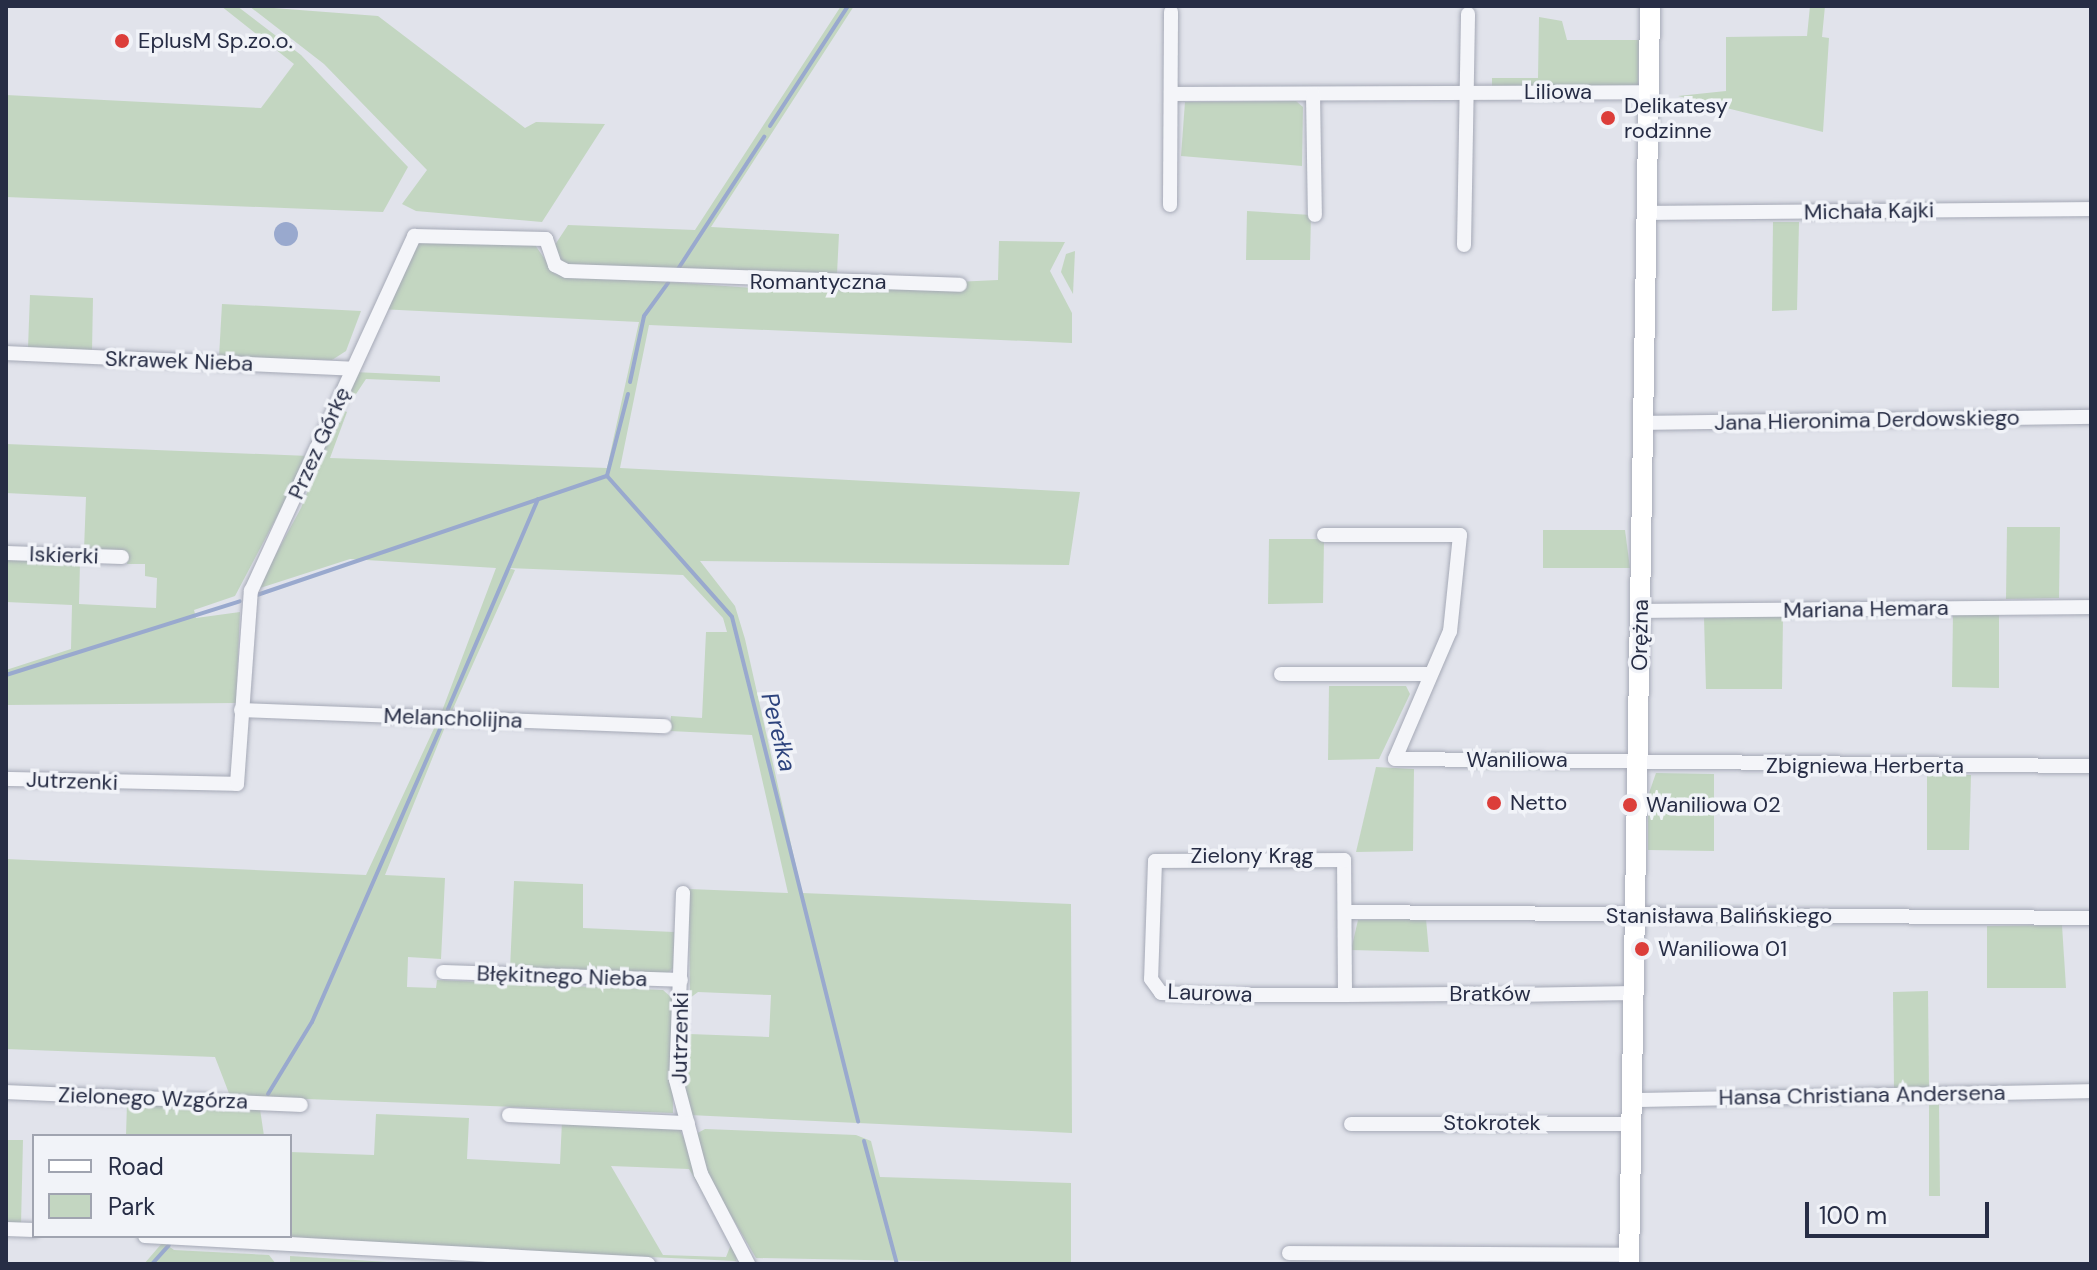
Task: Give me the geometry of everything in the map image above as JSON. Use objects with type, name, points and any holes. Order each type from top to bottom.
[{"type":"street","name":"Orężna","points":[[1629,1260],[1650,6]]},
{"type":"street","points":[[1170,205],[1171,12]]},
{"type":"street","points":[[1464,245],[1468,14]]},
{"type":"street","name":"Liliowa","points":[[1171,94],[1649,92]]},
{"type":"street","points":[[1313,94],[1315,215]]},
{"type":"street","name":"Michała Kajki","points":[[1647,213],[2091,209]]},
{"type":"street","name":"Przez Górkę","points":[[233,788],[251,591],[414,236],[546,239]]},
{"type":"street","name":"Romantyczna","points":[[546,239],[561,269],[677,278],[960,285]]},
{"type":"street","name":"Skrawek Nieba","points":[[6,353],[352,369]]},
{"type":"street","name":"Jana Hieronima Derdowskiego","points":[[1644,423],[2091,417]]},
{"type":"street","points":[[1281,674],[1430,674],[1452,620],[1460,535],[1324,535]]},
{"type":"street","name":"Iskierki","points":[[6,553],[122,557]]},
{"type":"street","name":"Mariana Hemara","points":[[1640,611],[2091,607]]},
{"type":"street","name":"Waniliowa","points":[[1430,674],[1395,759],[1638,761]]},
{"type":"street","name":"Melancholijna","points":[[241,710],[665,726]]},
{"type":"street","name":"Zbigniewa Herberta","points":[[1638,761],[2091,766]]},
{"type":"street","name":"Jutrzenki","points":[[6,779],[233,788]]},
{"type":"street","name":"Zielony Krąg","points":[[1153,864],[1168,855],[1328,857],[1344,860],[1347,912]]},
{"type":"street","name":"Laurowa","points":[[1153,864],[1151,979],[1157,992],[1345,995]]},
{"type":"street","name":"Jutrzenki","points":[[683,893],[676,1080],[701,1174],[748,1264]]},
{"type":"street","points":[[1345,995],[1347,912]]},
{"type":"street","name":"Stanisława Balińskiego","points":[[1347,912],[2091,918]]},
{"type":"street","name":"Błękitnego Nieba","points":[[443,972],[681,980]]},
{"type":"street","name":"Bratków","points":[[1345,995],[1635,993]]},
{"type":"street","name":"Hansa Christiana Andersena","points":[[1633,1100],[2091,1091]]},
{"type":"street","name":"Zielonego Wzgórza","points":[[6,1092],[301,1105]]},
{"type":"street","points":[[509,1115],[688,1123]]},
{"type":"street","name":"Stokrotek","points":[[1351,1124],[1633,1124]]},
{"type":"street","points":[[6,1229],[32,1230]]},
{"type":"street","points":[[159,1238],[284,1256],[648,1264]]},
{"type":"street","points":[[1289,1253],[1629,1260]]},
{"type":"green space","points":[[221,6],[237,6],[301,55],[408,167],[383,212],[6,197],[6,95],[261,108],[294,64]]},
{"type":"green space","points":[[249,6],[378,16],[525,128],[536,122],[605,124],[542,222],[416,211],[402,204],[427,170],[324,64]]},
{"type":"green space","points":[[841,6],[854,6],[711,227],[839,234],[837,274],[557,264],[551,251],[568,225],[695,230]]},
{"type":"green space","points":[[1810,6],[1825,6],[1822,37],[1829,38],[1823,132],[1678,96],[1726,91],[1726,37],[1807,36]]},
{"type":"green space","points":[[1539,17],[1562,21],[1567,40],[1639,40],[1638,85],[1492,88],[1492,78],[1538,78]]},
{"type":"green space","points":[[1296,101],[1303,107],[1302,166],[1181,156],[1185,102]]},
{"type":"green space","points":[[1247,211],[1311,215],[1310,260],[1246,260]]},
{"type":"green space","points":[[1773,222],[1799,222],[1797,310],[1772,311]]},
{"type":"green space","points":[[422,237],[533,242],[555,274],[783,290],[998,280],[999,241],[1065,242],[1050,271],[1072,313],[1072,343],[649,325],[620,468],[1080,492],[1069,565],[700,561],[735,606],[802,893],[1071,904],[1072,1133],[689,1115],[679,1075],[689,1034],[769,1037],[771,995],[698,992],[690,998],[689,889],[788,893],[752,735],[670,731],[671,716],[702,718],[706,632],[727,632],[723,618],[683,575],[508,568],[515,570],[452,711],[442,711],[496,568],[350,559],[257,589],[301,508],[340,409],[347,412],[330,458],[607,468],[639,322],[379,309]]},
{"type":"green space","points":[[1075,251],[1073,294],[1061,272],[1066,254]]},
{"type":"green space","points":[[30,295],[93,298],[92,351],[28,348]]},
{"type":"green space","points":[[222,304],[361,311],[346,351],[332,360],[219,357]]},
{"type":"green space","points":[[354,372],[440,376],[440,382],[366,379],[350,403],[343,400]]},
{"type":"green space","points":[[6,444],[309,456],[235,596],[194,610],[196,618],[240,612],[236,703],[6,705],[6,670],[71,649],[72,605],[6,602],[7,558],[80,562],[79,604],[156,608],[157,578],[145,576],[145,564],[127,564],[126,552],[84,550],[86,497],[6,493]]},
{"type":"green space","points":[[2007,527],[2060,527],[2059,598],[2006,599]]},
{"type":"green space","points":[[1543,530],[1625,530],[1630,568],[1543,568]]},
{"type":"green space","points":[[1269,539],[1324,539],[1323,603],[1268,604]]},
{"type":"green space","points":[[1953,613],[1999,614],[1999,688],[1952,687]]},
{"type":"green space","points":[[1783,616],[1782,689],[1706,689],[1704,618]]},
{"type":"green space","points":[[1329,686],[1406,686],[1410,694],[1379,759],[1328,760]]},
{"type":"green space","points":[[437,722],[447,722],[385,875],[445,878],[441,959],[408,957],[407,987],[436,988],[437,980],[663,990],[672,998],[673,1113],[230,1096],[215,1057],[6,1049],[6,859],[366,875]]},
{"type":"green space","points":[[1376,767],[1414,769],[1413,851],[1356,852]]},
{"type":"green space","points":[[1656,773],[1714,774],[1714,851],[1648,850],[1648,796]]},
{"type":"green space","points":[[1927,774],[1971,775],[1969,850],[1927,850]]},
{"type":"green space","points":[[514,881],[583,884],[583,928],[674,932],[673,968],[666,975],[510,969]]},
{"type":"green space","points":[[1426,919],[1429,952],[1351,950],[1358,920]]},
{"type":"green space","points":[[2062,925],[2066,988],[1987,988],[1987,926]]},
{"type":"green space","points":[[1928,991],[1929,1088],[1894,1088],[1893,992]]},
{"type":"green space","points":[[127,1103],[260,1109],[264,1134],[126,1134]]},
{"type":"green space","points":[[1939,1104],[1940,1196],[1929,1196],[1929,1105]]},
{"type":"green space","points":[[376,1114],[469,1118],[467,1159],[560,1164],[562,1121],[679,1128],[739,1253],[736,1261],[298,1241],[292,1236],[292,1152],[374,1155]],"holes":[[[611,1166],[689,1169],[732,1242],[726,1257],[663,1255]]]},
{"type":"green space","points":[[705,1129],[856,1135],[871,1141],[880,1177],[1071,1183],[1071,1264],[756,1258],[704,1170],[694,1135]]},
{"type":"green space","points":[[6,1140],[23,1140],[21,1224],[6,1224]]},
{"type":"green space","points":[[163,1242],[174,1250],[269,1255],[276,1264],[144,1264]]},
{"type":"green space","points":[[290,1256],[421,1264],[290,1264]]},
{"type":"water","points":[[286,222],[294,226],[298,234],[294,242],[286,246],[278,242],[274,234],[278,226]]},
{"type":"waterway","name":"Perełka","points":[[770,126],[848,6]]},
{"type":"waterway","name":"Perełka","points":[[678,269],[764,137]]},
{"type":"waterway","name":"Perełka","points":[[630,382],[644,316],[668,283]]},
{"type":"waterway","name":"Perełka","points":[[628,394],[607,476],[732,617],[858,1121]]},
{"type":"waterway","points":[[257,595],[607,476]]},
{"type":"waterway","points":[[448,709],[538,499]]},
{"type":"waterway","points":[[6,675],[240,601]]},
{"type":"waterway","points":[[268,1094],[312,1022],[442,724]]},
{"type":"waterway","name":"Perełka","points":[[864,1141],[897,1264]]},
{"type":"waterway","points":[[152,1264],[169,1245]]},
{"type":"place","name":"EplusM Sp.zo.o.","points":[[122,41]]},
{"type":"place","name":"Delikatesy rodzinne","points":[[1608,118]]},
{"type":"place","name":"Netto","points":[[1494,803]]},
{"type":"place","name":"Waniliowa 02","points":[[1630,805]]},
{"type":"place","name":"Waniliowa 01","points":[[1642,949]]}]
